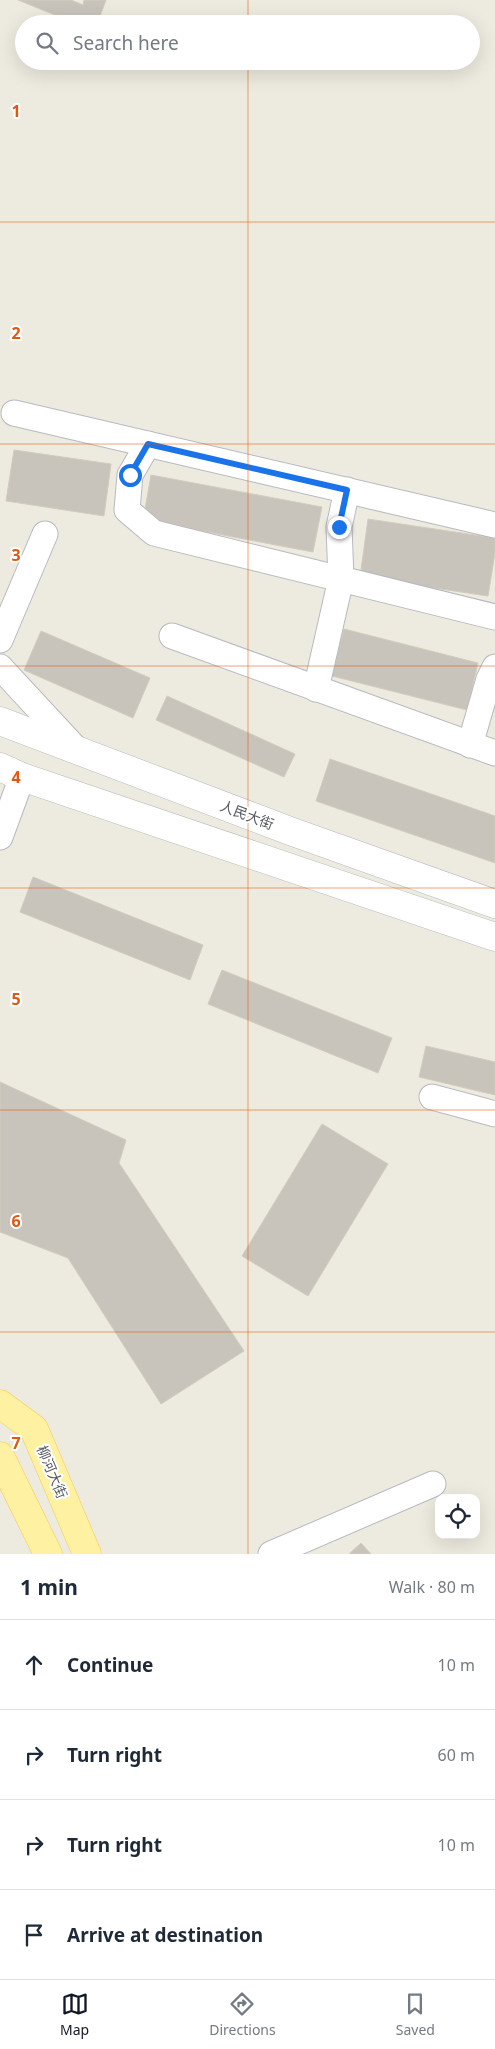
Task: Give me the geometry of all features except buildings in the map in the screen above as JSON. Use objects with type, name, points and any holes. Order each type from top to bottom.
[{"type":"main road","name":"柳河大街","points":[[0,1404],[34,1429],[87,1554]]},
{"type":"main road","points":[[0,1456],[48,1554]]},
{"type":"street","points":[[14,413],[495,525]]},
{"type":"street","points":[[148,444],[130,475],[127,510],[154,534],[495,617]]},
{"type":"street","points":[[316,689],[341,579],[339,527],[347,490]]},
{"type":"street","points":[[0,640],[45,534]]},
{"type":"street","points":[[172,636],[495,753]]},
{"type":"street","points":[[0,667],[76,749]]},
{"type":"street","points":[[470,745],[489,679],[495,667]]},
{"type":"street","name":"人民大街","points":[[0,721],[290,831],[495,904]]},
{"type":"street","points":[[0,837],[11,772],[495,937]]},
{"type":"street","points":[[432,1098],[495,1114]]},
{"type":"street","points":[[271,1554],[432,1484]]},
{"type":"route","points":[[130,475],[148,444],[347,490],[339,527]]}]
